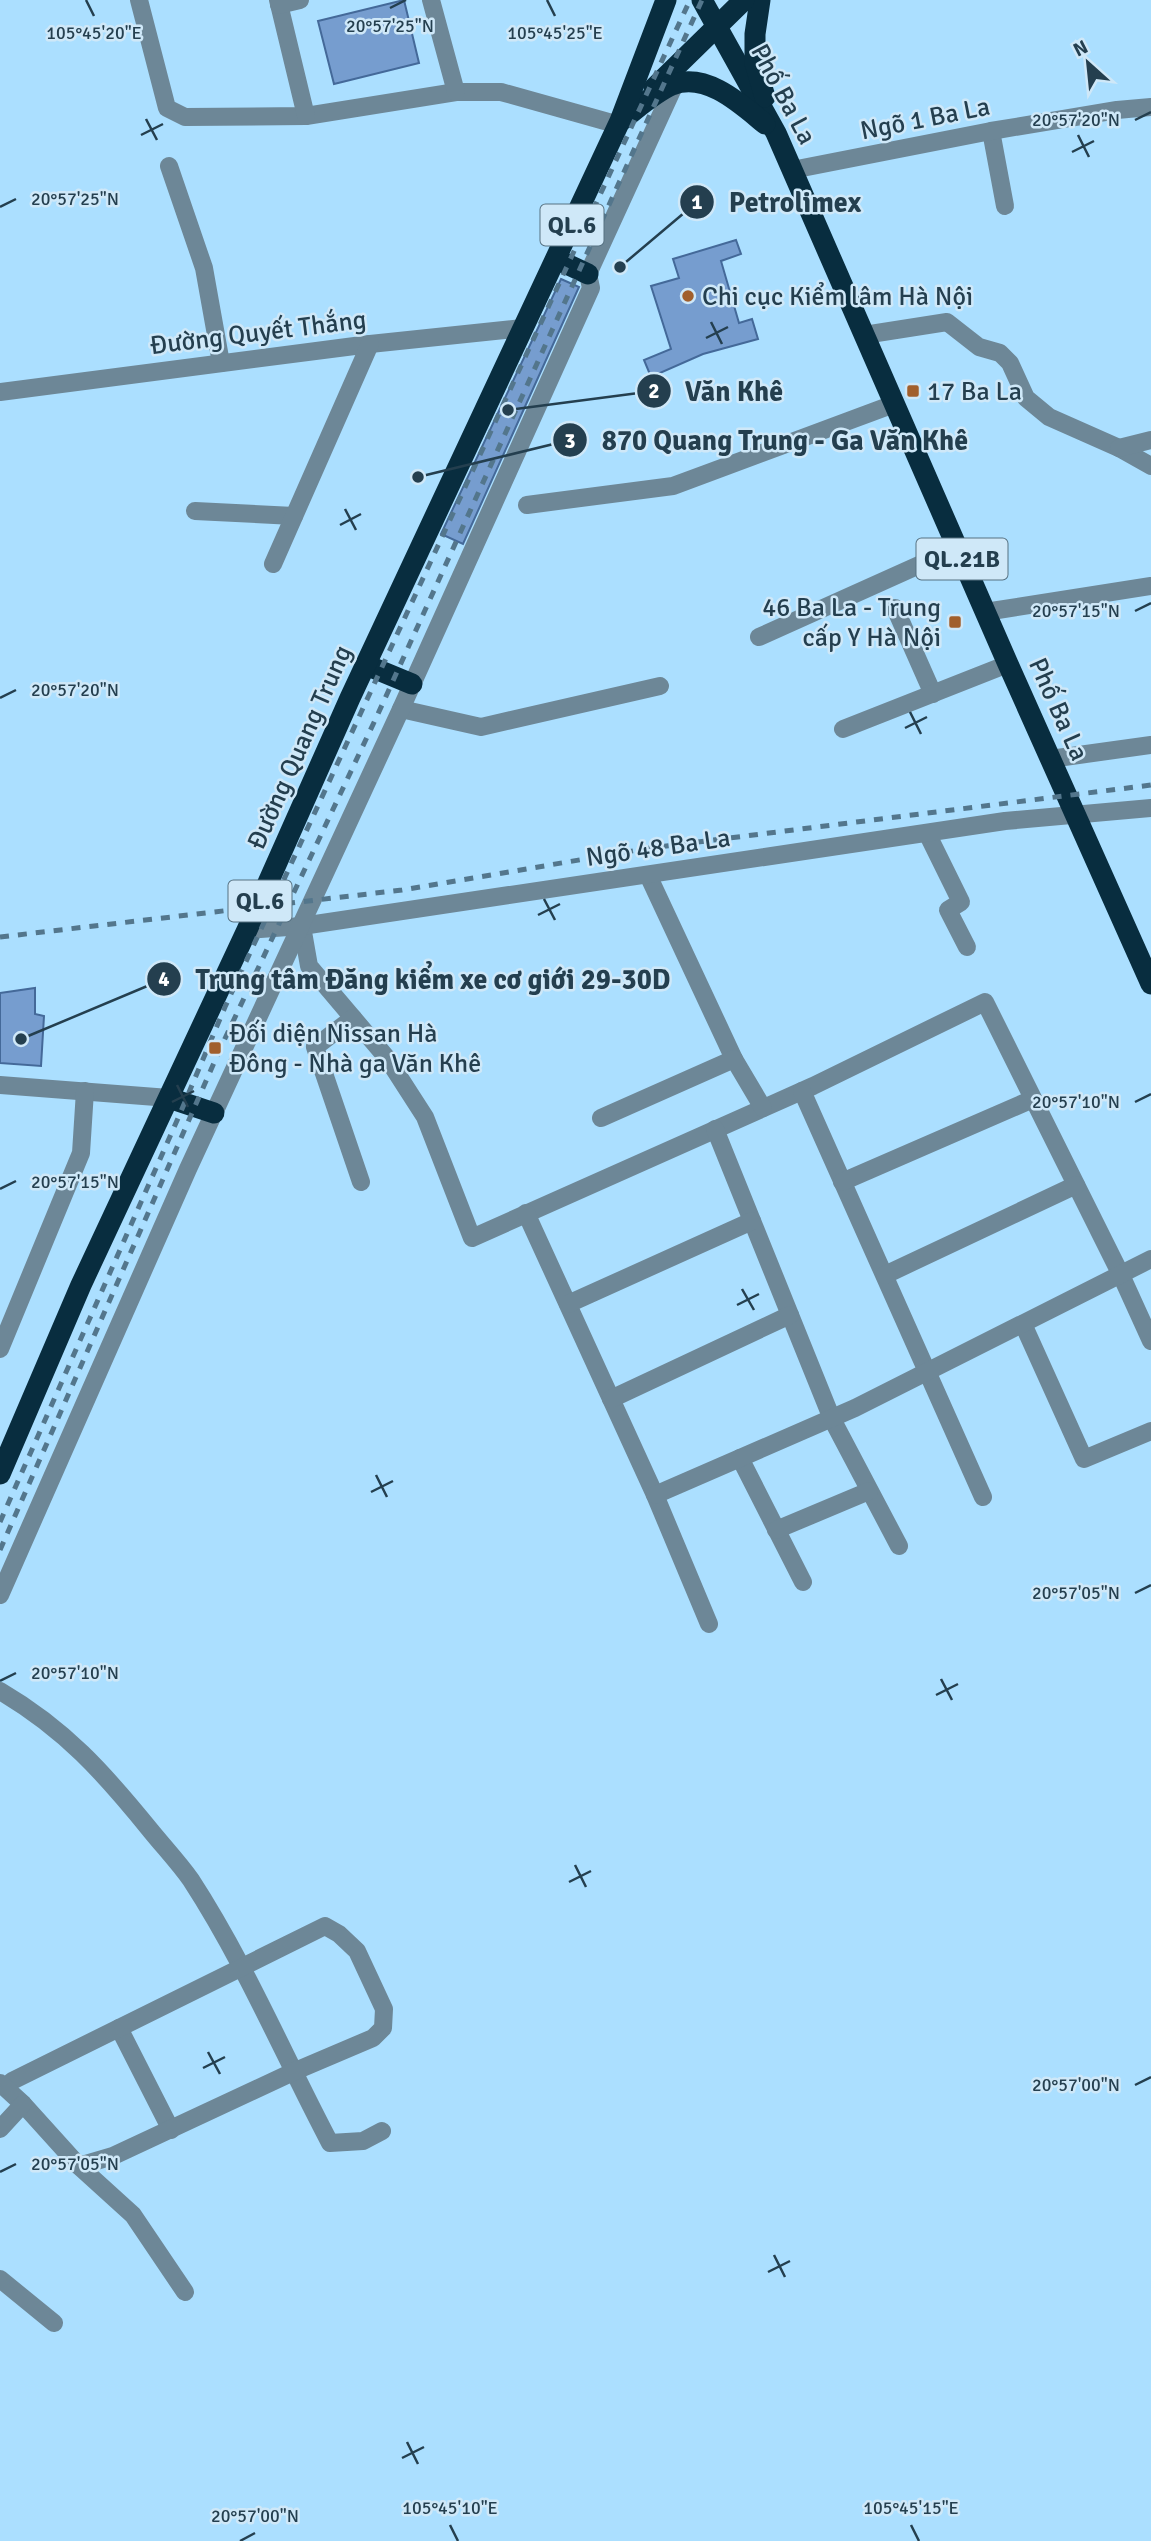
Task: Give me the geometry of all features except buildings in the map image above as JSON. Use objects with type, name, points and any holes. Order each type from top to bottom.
[{"type":"highway","name":"Đường Quang Trung","points":[[0,1474],[81,1285],[620,123],[666,0]]},
{"type":"highway","name":"Phố Ba La","points":[[702,0],[776,133],[1007,664],[1151,984]]},
{"type":"highway","name":"Đường Quang Trung","points":[[620,123],[744,0]]},
{"type":"highway","points":[[760,0],[755,34],[755,63],[776,133]]},
{"type":"highway","points":[[620,123],[654,96],[675,84],[710,85],[734,98],[776,133]]},
{"type":"highway","points":[[555,259],[588,274]]},
{"type":"highway","points":[[366,666],[412,684]]},
{"type":"highway","points":[[169,1098],[214,1113]]},
{"type":"street","points":[[139,0],[167,108],[185,117],[306,116],[456,92],[501,92],[620,123]]},
{"type":"street","points":[[300,0],[279,2],[306,116]]},
{"type":"street","points":[[431,0],[456,92]]},
{"type":"street","points":[[0,1595],[214,1113],[302,926],[591,288],[588,274],[675,84]]},
{"type":"street","name":"Ngõ 1 Ba La","points":[[792,170],[991,131],[1151,107]]},
{"type":"street","points":[[991,131],[1005,206]]},
{"type":"street","points":[[169,166],[204,268],[221,363]]},
{"type":"street","points":[[864,335],[947,322],[979,347],[1000,353],[1010,363],[1026,398],[1049,416],[1151,466]]},
{"type":"street","name":"Đường Quyết Thắng","points":[[0,392],[370,344],[523,328]]},
{"type":"street","points":[[274,564],[370,344]]},
{"type":"street","points":[[527,505],[673,486],[894,404]]},
{"type":"street","points":[[1119,448],[1151,440]]},
{"type":"street","points":[[195,512],[294,516]]},
{"type":"street","points":[[759,637],[957,548]]},
{"type":"street","points":[[985,612],[1151,586]]},
{"type":"street","points":[[895,608],[933,694]]},
{"type":"street","points":[[843,729],[1007,664]]},
{"type":"street","points":[[401,709],[481,727],[660,686]]},
{"type":"street","points":[[1050,759],[1151,745]]},
{"type":"street","name":"Ngõ 48 Ba La","points":[[247,930],[302,926],[1004,821],[1151,808]]},
{"type":"street","points":[[927,833],[961,902],[948,910],[967,947]]},
{"type":"street","points":[[648,875],[734,1059],[763,1108]]},
{"type":"street","points":[[302,926],[309,966],[387,1058],[425,1117],[472,1237],[763,1108],[985,1002],[1151,1341]]},
{"type":"street","points":[[353,1018],[315,1047],[362,1182]]},
{"type":"street","points":[[601,1118],[734,1059]]},
{"type":"street","points":[[0,1085],[169,1098]]},
{"type":"street","points":[[802,1090],[983,1497]]},
{"type":"street","points":[[0,1349],[81,1153],[85,1091]]},
{"type":"street","points":[[842,1182],[1033,1099]]},
{"type":"street","points":[[715,1129],[832,1419],[899,1546]]},
{"type":"street","points":[[885,1275],[1076,1185]]},
{"type":"street","points":[[526,1213],[655,1495],[709,1624]]},
{"type":"street","points":[[568,1304],[752,1221]]},
{"type":"street","points":[[655,1495],[832,1419],[1151,1259]]},
{"type":"street","points":[[611,1399],[790,1315]]},
{"type":"street","points":[[1023,1324],[1084,1459],[1151,1431]]},
{"type":"street","points":[[740,1458],[803,1582]]},
{"type":"street","points":[[776,1530],[869,1491]]},
{"type":"street","points":[[0,1691],[30,1709],[71,1741],[121,1794],[190,1879],[242,1969],[330,2143],[363,2141],[382,2131]]},
{"type":"street","points":[[79,2166],[113,2157],[293,2072],[373,2038],[383,2028],[384,2009],[357,1951],[339,1934],[324,1926],[242,1969],[6,2082],[79,2166],[133,2215],[185,2292]]},
{"type":"street","points":[[119,2028],[171,2130]]},
{"type":"street","points":[[0,2129],[23,2104]]},
{"type":"street","points":[[0,2279],[54,2323]]},
{"type":"railway","points":[[0,1522],[225,1007],[690,0]]},
{"type":"railway","points":[[0,1550],[221,1047],[377,716],[702,0]]},
{"type":"railway","points":[[0,937],[402,890],[650,848],[1151,785]]},
{"type":"place","name":"Petrolimex","points":[[620,267]]},
{"type":"place","name":"Chi cục Kiểm lâm Hà Nội","points":[[688,296]]},
{"type":"place","name":"17 Ba La","points":[[913,391]]},
{"type":"place","name":"Văn Khê","points":[[508,410]]},
{"type":"place","name":"870 Quang Trung - Ga Văn Khê","points":[[418,477]]},
{"type":"place","name":"46 Ba La - Trung cấp Y Hà Nội","points":[[955,622]]},
{"type":"place","name":"Trung tâm Đăng kiểm xe cơ giới 29-30D","points":[[21,1039]]},
{"type":"place","name":"Đối diện Nissan Hà Đông - Nhà ga Văn Khê","points":[[215,1048]]}]
